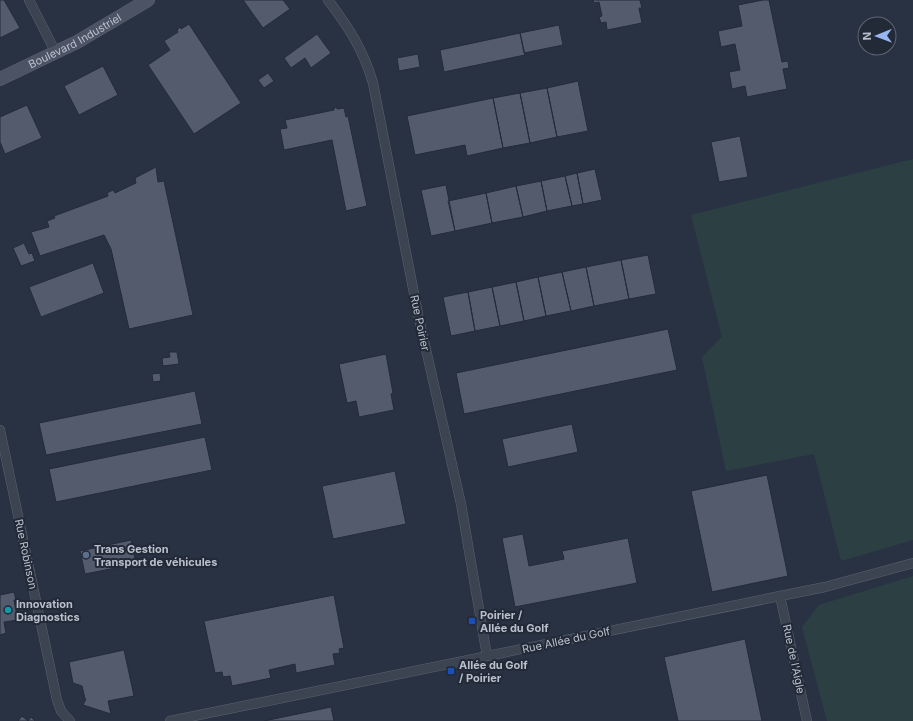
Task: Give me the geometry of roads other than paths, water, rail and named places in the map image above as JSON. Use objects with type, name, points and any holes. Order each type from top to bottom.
[{"type":"street","points":[[29,0],[56,53]]},
{"type":"street","name":"Boulevard Industriel","points":[[0,79],[56,53],[148,0]]},
{"type":"street","name":"Rue Poirier","points":[[328,0],[355,38],[366,59],[373,83],[423,336],[461,504],[488,656]]},
{"type":"street","name":"Rue Robinson","points":[[0,430],[57,700],[61,711],[70,721]]},
{"type":"street","name":"Rue Allée du Golf","points":[[170,721],[780,596],[836,584],[913,563]]},
{"type":"street","name":"Rue de l'Aigle","points":[[780,596],[807,721]]},
{"type":"place","name":"Trans Gestion Transport de véhicules","points":[[86,555]]},
{"type":"place","name":"Innovation Diagnostics","points":[[8,610]]},
{"type":"place","name":"Poirier / Allée du Golf","points":[[472,621]]},
{"type":"place","name":"Allée du Golf / Poirier","points":[[451,671]]}]
